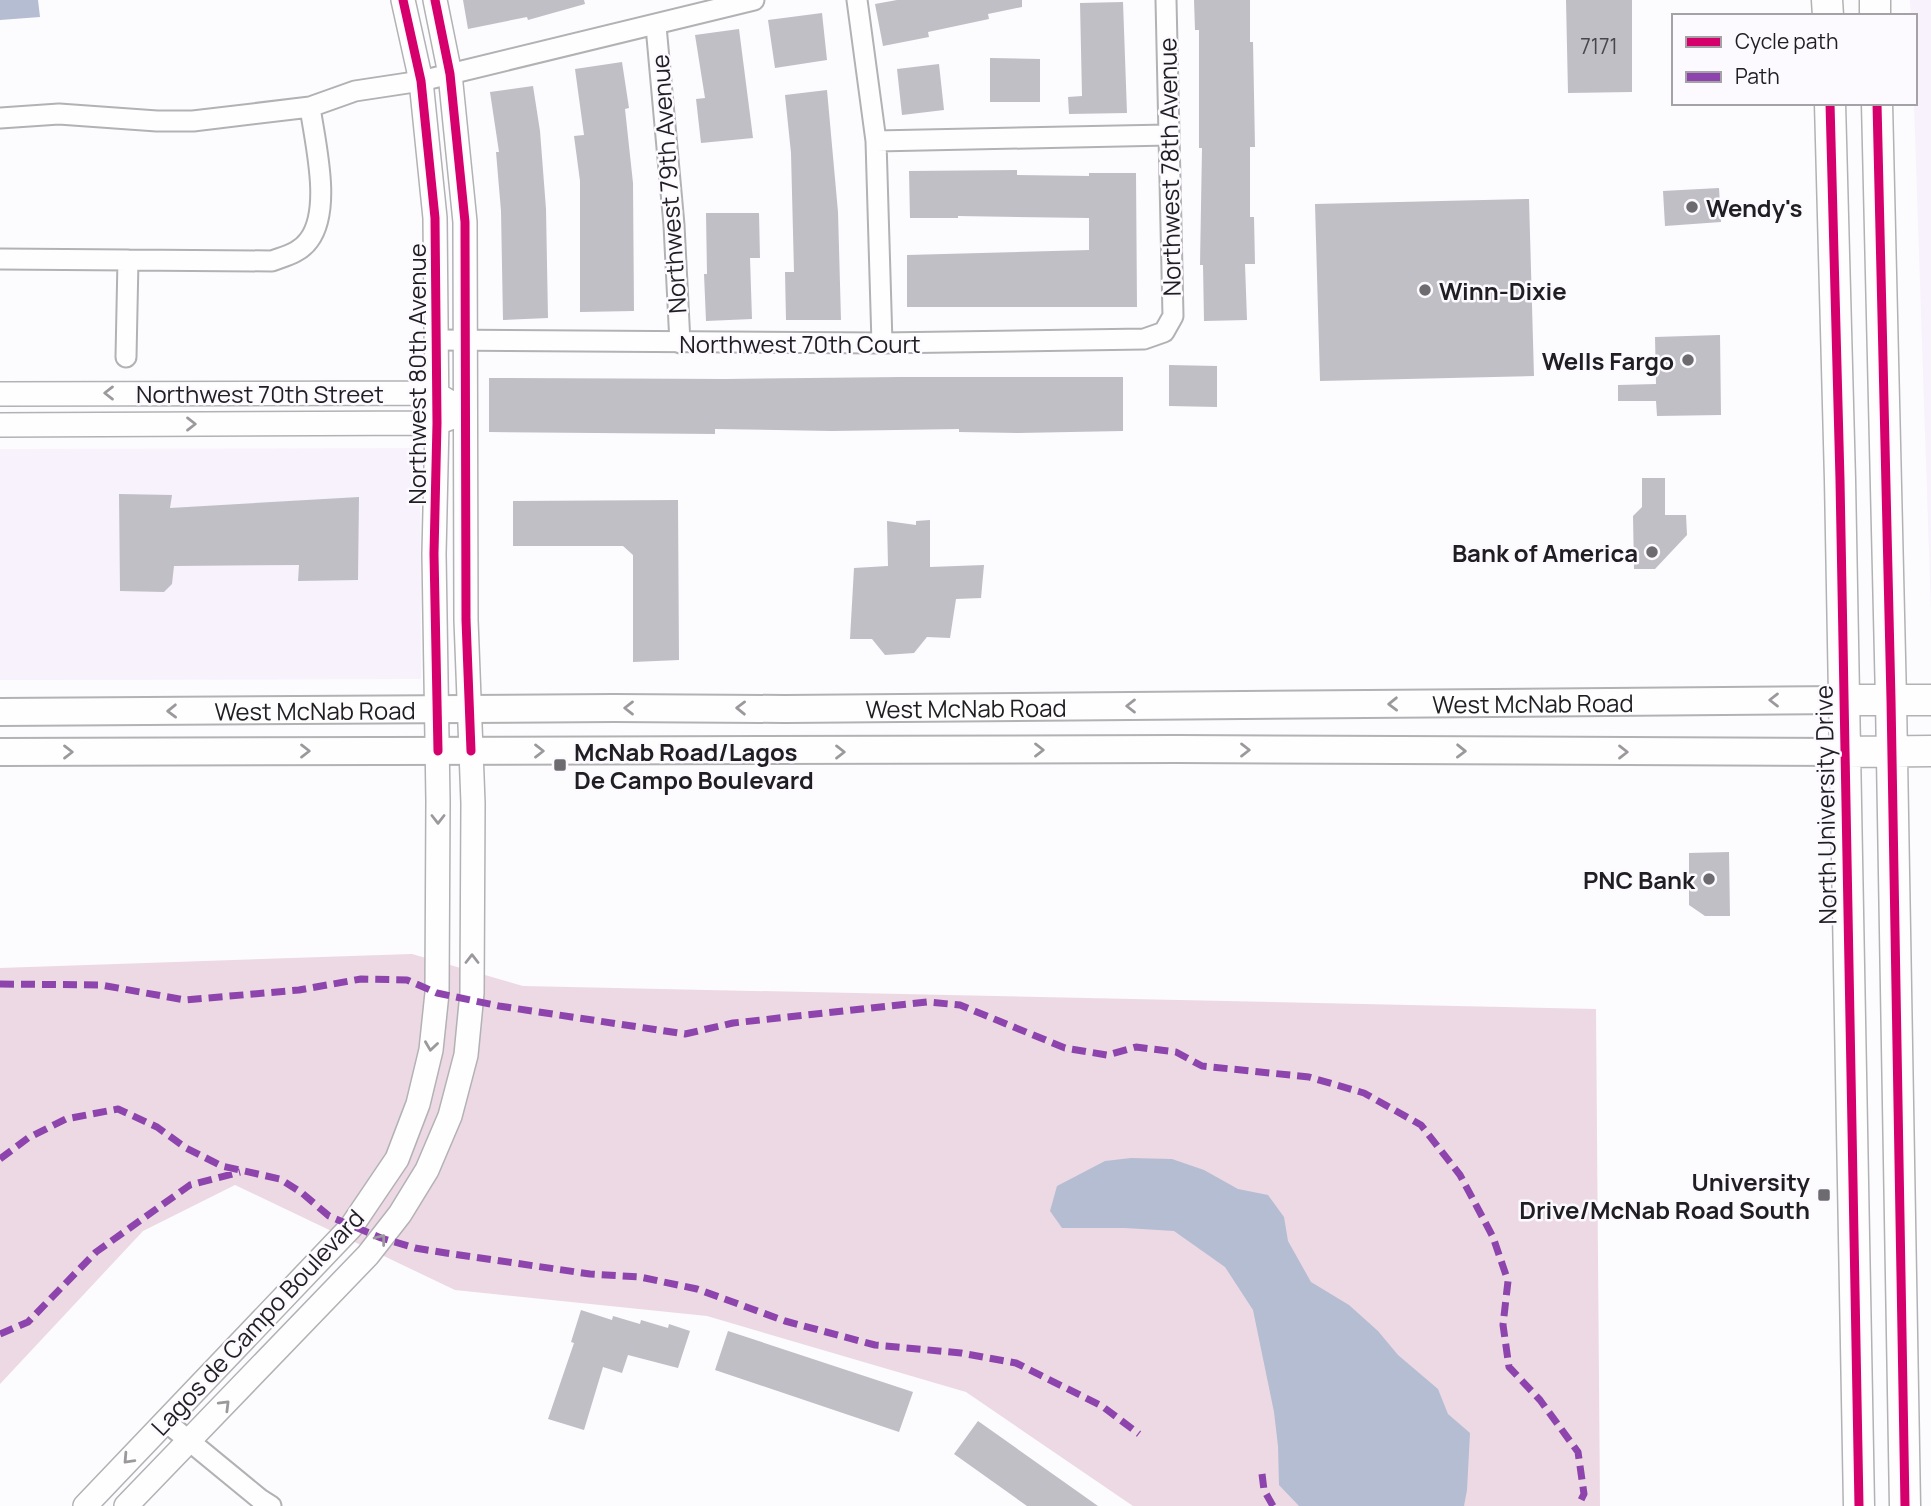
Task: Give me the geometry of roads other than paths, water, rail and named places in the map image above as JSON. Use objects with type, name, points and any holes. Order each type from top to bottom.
[{"type":"main road","points":[[1877,105],[1905,1506]]},
{"type":"main road","points":[[1830,114],[1855,187],[1864,197],[1880,204]]},
{"type":"main road","name":"North University Drive","points":[[1830,114],[1840,480],[1859,1506]]},
{"type":"main road","name":"West McNab Road","points":[[0,712],[1931,700]]},
{"type":"main road","points":[[809,752],[811,732],[818,725],[892,726],[918,708]]},
{"type":"main road","name":"West McNab Road","points":[[0,752],[1163,749],[1931,751]]},
{"type":"main road","points":[[1854,1277],[1879,1252],[1900,1243]]},
{"type":"street","name":"Northwest 80th Avenue","points":[[403,0],[421,81],[435,218],[438,751]]},
{"type":"street","name":"Northwest 80th Avenue","points":[[435,0],[450,74],[466,222],[468,708],[471,751]]},
{"type":"street","points":[[0,118],[60,114],[193,121],[310,107],[355,91],[421,81],[656,26],[754,0]]},
{"type":"street","points":[[857,0],[876,141],[882,343]]},
{"type":"street","name":"Northwest 78th Avenue","points":[[1164,332],[1173,316],[1166,0]]},
{"type":"street","name":"Northwest 79th Avenue","points":[[656,26],[674,225],[680,343]]},
{"type":"street","points":[[0,259],[272,261],[296,252],[309,241],[319,219],[320,191],[310,107]]},
{"type":"street","points":[[876,141],[1168,135]]},
{"type":"street","points":[[126,357],[128,260]]},
{"type":"street","name":"Northwest 70th Court","points":[[435,340],[882,343],[1144,339],[1164,332]]},
{"type":"street","points":[[435,393],[466,412]]},
{"type":"street","name":"Northwest 70th Street","points":[[0,394],[435,393]]},
{"type":"street","name":"Northwest 70th Street","points":[[0,425],[437,423],[466,412]]},
{"type":"street","name":"Lagos de Campo Boulevard","points":[[85,1506],[338,1243],[369,1203],[397,1158],[418,1104],[431,1050],[437,993],[438,751]]},
{"type":"street","name":"Lagos de Campo Boulevard","points":[[126,1506],[368,1255],[400,1214],[427,1170],[450,1116],[466,1055],[472,993],[471,751]]},
{"type":"street","points":[[265,1318],[289,1339]]},
{"type":"street","points":[[165,1421],[271,1506]]},
{"type":"water","points":[[0,0],[38,0],[40,17],[0,20]]},
{"type":"water","points":[[1131,1158],[1172,1159],[1204,1170],[1238,1189],[1268,1195],[1284,1217],[1288,1241],[1311,1282],[1349,1305],[1378,1331],[1398,1355],[1438,1389],[1448,1414],[1470,1433],[1464,1506],[1299,1506],[1279,1485],[1274,1412],[1253,1310],[1225,1267],[1174,1231],[1062,1228],[1050,1211],[1057,1186],[1105,1161]]},
{"type":"place","name":"Wendy's","points":[[1692,207]]},
{"type":"place","name":"Winn-Dixie","points":[[1425,290]]},
{"type":"place","name":"Wells Fargo","points":[[1688,360]]},
{"type":"place","name":"Bank of America","points":[[1652,552]]},
{"type":"place","name":"McNab Road/Lagos De Campo Boulevard","points":[[560,765]]},
{"type":"place","name":"PNC Bank","points":[[1709,879]]},
{"type":"place","name":"University Drive/McNab Road South","points":[[1824,1195]]}]
